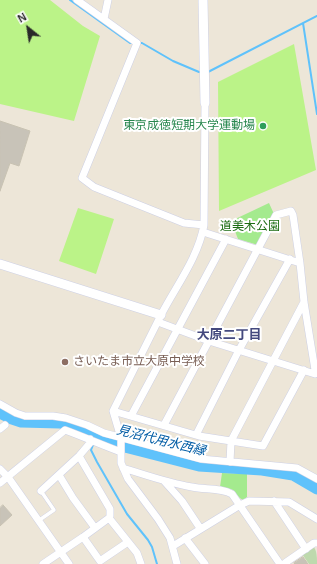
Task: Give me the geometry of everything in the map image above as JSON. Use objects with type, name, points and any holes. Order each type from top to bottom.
[{"type":"street","points":[[77,0],[137,43],[82,178],[94,187],[184,223],[204,228],[226,239],[300,262]]},
{"type":"street","points":[[104,19],[108,0]]},
{"type":"street","points":[[177,564],[170,538],[128,479],[123,468],[121,463],[122,438],[113,411],[159,319],[190,263],[204,228],[205,103],[203,0]]},
{"type":"street","points":[[0,264],[159,319],[177,329],[209,341],[315,374],[304,302],[300,262],[293,215],[291,212],[276,215],[209,341],[164,426]]},
{"type":"street","points":[[131,416],[226,239]]},
{"type":"street","points":[[196,435],[239,350],[290,259]]},
{"type":"street","points":[[230,462],[231,441],[272,360],[304,302]]},
{"type":"street","points":[[113,411],[196,435],[264,446],[304,370]]},
{"type":"street","points":[[0,404],[24,416],[53,416],[66,418],[104,433],[193,457],[297,468],[317,479]]},
{"type":"street","points":[[0,483],[66,430],[121,452]]},
{"type":"street","points":[[41,491],[79,456],[90,443],[90,440]]},
{"type":"street","points":[[43,564],[83,537],[110,516],[110,509],[79,456]]},
{"type":"street","points":[[123,468],[165,482],[194,488],[226,491],[232,494],[280,564]]},
{"type":"street","points":[[0,469],[8,477],[69,564]]},
{"type":"street","points":[[59,475],[73,498],[95,528]]},
{"type":"street","points":[[165,482],[182,501],[200,528]]},
{"type":"street","points":[[173,546],[200,528],[249,501],[289,502],[317,519]]},
{"type":"street","points":[[274,501],[306,549]]},
{"type":"street","points":[[109,518],[137,553],[141,564]]},
{"type":"street","points":[[83,537],[100,561],[128,542]]},
{"type":"street","points":[[185,538],[205,564]]},
{"type":"street","points":[[285,564],[314,543],[317,543]]},
{"type":"lane","points":[[38,521],[54,510],[41,491]]},
{"type":"green space","points":[[0,0],[50,0],[83,26],[100,36],[74,121],[0,104]]},
{"type":"green space","name":"東京成徳短期大学運動場","points":[[294,44],[316,170],[219,211],[218,82]]},
{"type":"green space","name":"道美木公園","points":[[269,203],[274,214],[258,245],[238,239],[231,221]]},
{"type":"green space","points":[[78,208],[114,219],[96,274],[59,261]]},
{"type":"green space","points":[[222,473],[247,474],[247,497],[243,500],[233,490],[220,487]]},
{"type":"green space","points":[[313,546],[316,552],[317,564],[309,564],[302,554]]},
{"type":"building","points":[[0,121],[30,131],[19,166],[10,163],[0,191]]},
{"type":"building","points":[[3,505],[12,515],[0,526],[0,508]]},
{"type":"building","points":[[303,557],[308,564],[294,563]]},
{"type":"waterway","points":[[70,0],[130,43],[133,43]]},
{"type":"waterway","points":[[208,72],[317,16]]},
{"type":"waterway","points":[[303,23],[317,114]]},
{"type":"waterway","points":[[139,43],[142,43],[173,61],[202,72]]},
{"type":"waterway","name":"見沼代用水西縁","points":[[0,413],[21,422],[60,423],[75,427],[113,444],[199,466],[262,470],[293,475],[317,489]]},
{"type":"waterway","points":[[93,445],[91,450],[97,462],[127,514],[148,540],[152,547],[157,564]]},
{"type":"place","name":"東京成徳短期大学運動場","points":[[263,126]]},
{"type":"place","name":"さいたま市立大原中学校","points":[[65,362]]},
{"type":"district","name":"大原二丁目","points":[[229,335]]}]
